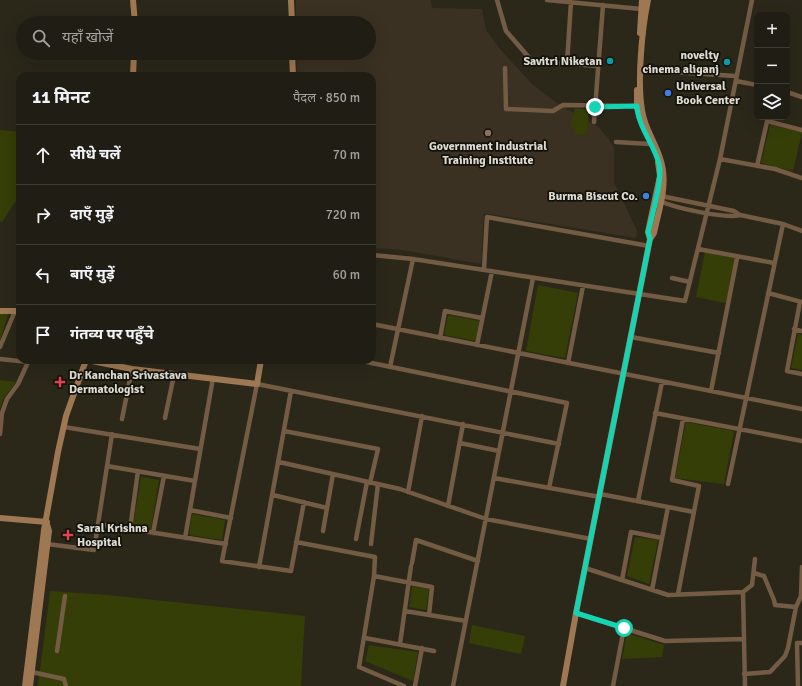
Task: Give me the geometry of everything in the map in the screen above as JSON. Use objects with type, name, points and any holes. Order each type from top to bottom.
[{"type":"main road","points":[[133,0],[134,16]]},
{"type":"main road","points":[[291,0],[292,16]]},
{"type":"main road","points":[[642,0],[639,106],[641,124],[659,165],[659,198]]},
{"type":"main road","points":[[563,686],[576,613],[650,242],[648,232],[665,180],[663,168],[639,106],[640,70],[648,0]]},
{"type":"main road","points":[[133,72],[134,60]]},
{"type":"main road","points":[[292,60],[293,72]]},
{"type":"main road","points":[[0,311],[16,311]]},
{"type":"main road","points":[[25,686],[44,530],[47,522],[58,452],[64,427],[86,364]]},
{"type":"main road","points":[[107,364],[174,375],[213,378],[257,384],[260,364]]},
{"type":"main road","points":[[0,518],[47,522]]},
{"type":"main road","points":[[30,686],[47,544],[47,522]]},
{"type":"street","points":[[497,0],[506,31],[532,61],[598,66]]},
{"type":"street","points":[[547,0],[641,9]]},
{"type":"street","points":[[376,255],[484,269],[685,302],[720,159],[752,0]]},
{"type":"street","points":[[567,63],[571,2]]},
{"type":"street","points":[[594,122],[603,5]]},
{"type":"street","points":[[505,68],[506,109],[553,111],[563,105],[595,107],[639,106]]},
{"type":"street","points":[[640,70],[736,79],[754,84]]},
{"type":"street","points":[[790,93],[802,97]]},
{"type":"street","points":[[757,166],[767,120]]},
{"type":"street","points":[[770,120],[802,130]]},
{"type":"street","points":[[616,142],[650,144]]},
{"type":"street","points":[[720,159],[776,169],[802,178]]},
{"type":"street","points":[[659,198],[734,210],[740,215]]},
{"type":"street","points":[[659,198],[708,213],[733,216],[740,215],[783,224],[802,231]]},
{"type":"street","points":[[484,269],[487,217],[650,242]]},
{"type":"street","points":[[728,484],[783,224]]},
{"type":"street","points":[[698,249],[737,258],[774,263]]},
{"type":"street","points":[[711,391],[737,258]]},
{"type":"street","points":[[390,366],[413,259]]},
{"type":"street","points":[[477,345],[492,271]]},
{"type":"street","points":[[453,686],[533,278]]},
{"type":"street","points":[[672,278],[690,282]]},
{"type":"street","points":[[568,363],[583,286]]},
{"type":"street","points":[[768,293],[801,302],[794,329],[787,371],[802,374]]},
{"type":"street","points":[[440,338],[445,311],[482,318]]},
{"type":"street","points":[[0,347],[16,313]]},
{"type":"street","points":[[376,325],[802,409]]},
{"type":"street","points":[[794,329],[802,331]]},
{"type":"street","points":[[631,337],[719,353]]},
{"type":"street","points":[[0,359],[16,360]]},
{"type":"street","points":[[376,363],[567,403],[550,488]]},
{"type":"street","points":[[0,434],[2,413],[7,399],[18,384],[28,364]]},
{"type":"street","points":[[122,419],[132,369]]},
{"type":"street","points":[[165,418],[174,375]]},
{"type":"street","points":[[185,538],[213,378]]},
{"type":"street","points":[[638,501],[662,382]]},
{"type":"street","points":[[304,502],[291,571],[222,561],[257,384],[559,444]]},
{"type":"street","points":[[259,567],[291,391]]},
{"type":"street","points":[[655,413],[802,441]]},
{"type":"street","points":[[408,492],[422,416]]},
{"type":"street","points":[[678,594],[699,486],[672,480],[683,419]]},
{"type":"street","points":[[448,506],[463,424]]},
{"type":"street","points":[[64,427],[200,449]]},
{"type":"street","points":[[284,431],[378,449],[368,482],[356,539]]},
{"type":"street","points":[[47,544],[94,550],[112,434]]},
{"type":"street","points":[[460,443],[499,451]]},
{"type":"street","points":[[279,462],[408,492],[486,518],[591,539]]},
{"type":"street","points":[[107,466],[195,481]]},
{"type":"street","points":[[130,529],[138,472]]},
{"type":"street","points":[[323,532],[333,474]]},
{"type":"street","points":[[153,533],[164,476]]},
{"type":"street","points":[[494,478],[638,501],[694,512]]},
{"type":"street","points":[[371,544],[378,484]]},
{"type":"street","points":[[273,495],[327,508]]},
{"type":"street","points":[[652,590],[668,507]]},
{"type":"street","points":[[190,510],[231,518]]},
{"type":"street","points":[[98,524],[226,544]]},
{"type":"street","points":[[622,580],[631,532],[662,538]]},
{"type":"street","points":[[400,644],[416,540],[478,561]]},
{"type":"street","points":[[296,542],[374,556],[376,559],[374,576],[360,668],[404,686]]},
{"type":"street","points":[[585,568],[668,595],[743,592],[752,586],[754,559]]},
{"type":"street","points":[[744,674],[770,672],[785,656],[796,607],[802,596],[802,567]]},
{"type":"street","points":[[754,572],[764,576],[775,605],[796,607]]},
{"type":"street","points":[[374,576],[409,582],[432,588],[429,615]]},
{"type":"street","points":[[743,592],[744,686]]},
{"type":"street","points":[[57,651],[64,596]]},
{"type":"street","points":[[405,611],[466,621]]},
{"type":"street","points":[[576,613],[664,642],[744,639]]},
{"type":"street","points":[[614,686],[624,628]]},
{"type":"street","points":[[365,638],[434,651]]},
{"type":"street","points":[[798,686],[797,643],[802,643]]},
{"type":"street","points":[[415,686],[422,648]]},
{"type":"street","points":[[32,672],[64,679],[66,686]]},
{"type":"shaded area","name":"Government Industrial Training Institute","points":[[296,0],[431,0],[432,8],[482,9],[486,30],[500,49],[532,84],[557,103],[598,127],[609,139],[614,148],[614,182],[637,231],[636,238],[484,213],[481,264],[403,250],[376,248],[376,72],[297,72],[296,60],[376,60],[376,16],[296,16]]},
{"type":"green space","points":[[575,108],[589,110],[587,135],[574,134],[575,128],[570,127]]},
{"type":"green space","points":[[770,125],[802,132],[793,171],[761,163]]},
{"type":"green space","points":[[0,130],[16,132],[16,201],[2,222],[0,221]]},
{"type":"green space","points":[[705,252],[735,258],[726,303],[696,297]]},
{"type":"green space","points":[[538,285],[578,293],[565,358],[526,351]]},
{"type":"green space","points":[[0,311],[9,311],[0,341]]},
{"type":"green space","points":[[448,315],[479,321],[476,341],[444,335]]},
{"type":"green space","points":[[798,334],[802,335],[802,370],[791,368]]},
{"type":"green space","points":[[0,380],[16,382],[3,399],[0,409]]},
{"type":"green space","points":[[686,422],[734,431],[724,484],[675,478]]},
{"type":"green space","points":[[141,477],[159,480],[151,529],[133,526]]},
{"type":"green space","points":[[192,514],[225,520],[222,540],[189,535]]},
{"type":"green space","points":[[635,537],[658,540],[649,584],[627,576]]},
{"type":"green space","points":[[412,586],[429,589],[426,610],[409,607]]},
{"type":"green space","points":[[50,591],[108,595],[305,616],[301,686],[38,686]]},
{"type":"green space","points":[[472,625],[525,636],[521,654],[469,643]]},
{"type":"green space","points":[[627,633],[664,645],[662,657],[622,659]]},
{"type":"green space","points":[[369,645],[418,652],[413,681],[365,661]]},
{"type":"place","name":"Savitri Niketan","points":[[610,61]]},
{"type":"place","name":"novelty cinema aliganj","points":[[727,62]]},
{"type":"place","name":"Universal Book Center","points":[[668,93]]},
{"type":"place","name":"Government Industrial Training Institute","points":[[488,133]]},
{"type":"place","name":"Burma Biscut Co.","points":[[646,196]]},
{"type":"place","name":"Dr Kanchan Srivastava Dermatologist","points":[[60,382]]},
{"type":"place","name":"Saral Krishna Hospital","points":[[68,535]]},
{"type":"route","points":[[595,107],[637,106],[641,124],[659,165],[660,176],[648,232],[650,239],[576,613],[624,628]]}]
